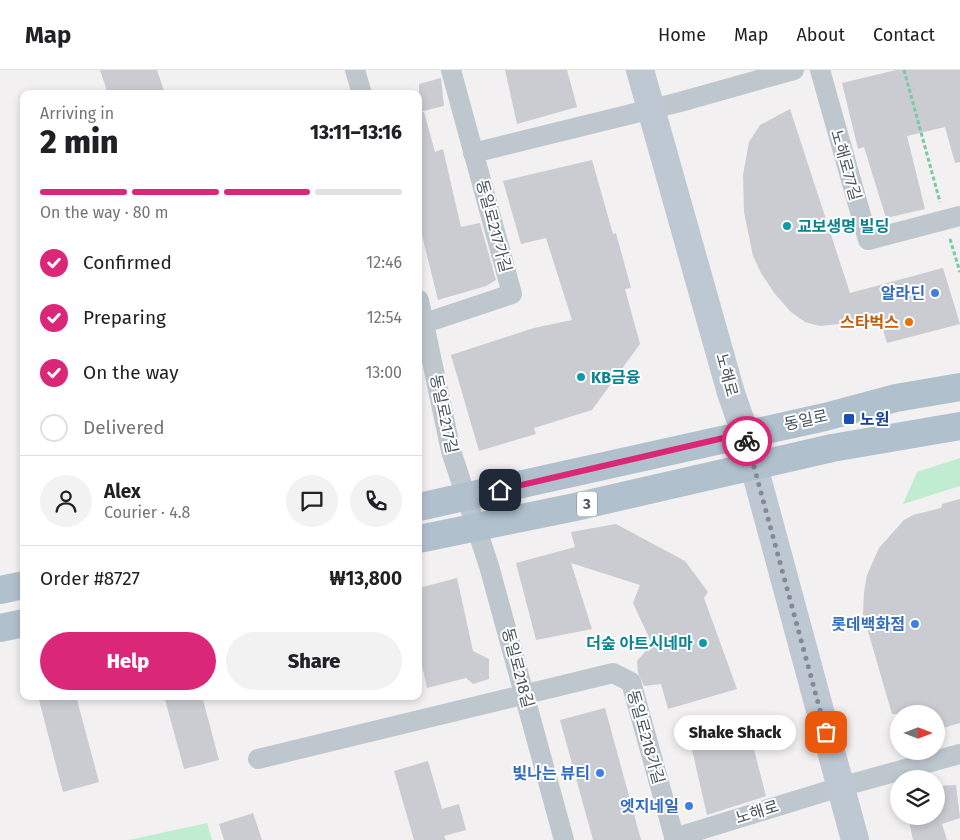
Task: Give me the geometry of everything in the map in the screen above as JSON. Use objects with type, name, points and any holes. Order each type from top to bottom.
[{"type":"main road","name":"노해로","points":[[640,70],[649,108],[755,467],[855,840]]},
{"type":"main road","name":"동일로","points":[[422,506],[745,433],[825,417],[896,398],[960,387]]},
{"type":"main road","name":"동일로","points":[[422,538],[755,467],[832,448],[960,426]]},
{"type":"main road","points":[[0,590],[20,586]]},
{"type":"main road","points":[[0,628],[20,624]]},
{"type":"street","points":[[355,70],[361,90]]},
{"type":"street","name":"동일로217가길","points":[[425,323],[512,294],[450,70]]},
{"type":"street","points":[[474,153],[649,108],[680,102],[794,70]]},
{"type":"street","name":"노해로77길","points":[[820,70],[868,240],[952,218]]},
{"type":"street","name":"동일로217길","points":[[422,312],[451,451],[465,497]]},
{"type":"street","name":"동일로218길","points":[[465,497],[490,566],[564,840]]},
{"type":"street","name":"동일로218가길","points":[[258,759],[613,672],[631,682],[675,839]]},
{"type":"street","points":[[840,787],[960,754]]},
{"type":"street","name":"노해로","points":[[675,839],[840,787]]},
{"type":"path","points":[[904,70],[952,218],[960,272]]},
{"type":"green space","points":[[960,458],[960,486],[903,504],[917,472]]},
{"type":"green space","points":[[207,823],[212,840],[129,840]]},
{"type":"building","points":[[100,70],[157,70],[164,90],[107,90]]},
{"type":"building","points":[[505,70],[567,70],[577,107],[517,124]]},
{"type":"building","points":[[896,70],[960,70],[960,162],[955,163],[945,127],[907,136],[925,209],[886,218],[864,147],[858,149],[842,83]]},
{"type":"building","points":[[441,78],[444,106],[422,111],[422,90],[419,90],[419,84]]},
{"type":"building","name":"교보생명 빌딩","points":[[790,109],[850,293],[943,268],[960,324],[887,343],[880,320],[820,326],[805,322],[791,312],[775,294],[761,273],[753,256],[744,212],[743,175],[749,142],[760,125]]},
{"type":"building","points":[[422,112],[424,112],[435,152],[443,149],[461,227],[480,223],[496,280],[486,286],[438,300],[422,235]]},
{"type":"building","points":[[592,160],[613,234],[616,233],[631,288],[625,289],[640,344],[592,410],[534,428],[536,434],[479,451],[451,355],[534,328],[572,320],[546,238],[521,244],[503,181]]},
{"type":"building","name":"롯데백화점","points":[[960,499],[960,723],[945,727],[945,705],[890,705],[890,707],[863,614],[867,575],[879,548],[904,520],[913,515],[941,508],[942,504]]},
{"type":"building","points":[[616,524],[685,561],[708,592],[704,598],[737,689],[668,709],[661,684],[644,686],[638,673],[637,661],[652,644],[633,603],[640,585],[571,563],[592,629],[536,640],[516,563],[575,547],[571,532]]},
{"type":"building","points":[[457,578],[473,651],[489,659],[489,679],[473,684],[466,678],[427,688],[422,666],[422,587]]},
{"type":"building","points":[[39,700],[77,700],[99,782],[63,792]]},
{"type":"building","points":[[165,700],[203,700],[219,760],[184,769]]},
{"type":"building","points":[[605,708],[641,840],[593,840],[560,720]]},
{"type":"building","points":[[748,726],[766,796],[707,815],[690,741]]},
{"type":"building","points":[[428,761],[442,809],[459,804],[466,830],[444,836],[446,840],[414,840],[394,771]]},
{"type":"building","points":[[956,785],[960,818],[945,823],[945,786]]},
{"type":"building","points":[[253,813],[262,840],[224,840],[219,824]]},
{"type":"building","points":[[910,825],[942,825],[947,840],[913,840]]},
{"type":"way so far","points":[[747,441],[826,732]]},
{"type":"place","name":"교보생명 빌딩","points":[[787,226]]},
{"type":"place","name":"알라딘","points":[[935,293]]},
{"type":"place","name":"스타벅스","points":[[909,322]]},
{"type":"place","name":"KB금융","points":[[581,377]]},
{"type":"place","name":"노원","points":[[849,419]]},
{"type":"place","name":"롯데백화점","points":[[915,624]]},
{"type":"place","name":"더숲 아트시네마","points":[[703,643]]},
{"type":"place","name":"Shake Shack","points":[[826,732]]},
{"type":"place","name":"빛나는 뷰티","points":[[600,773]]},
{"type":"place","name":"엣지네일","points":[[689,806]]},
{"type":"route","points":[[500,490],[745,433],[747,441]]}]
